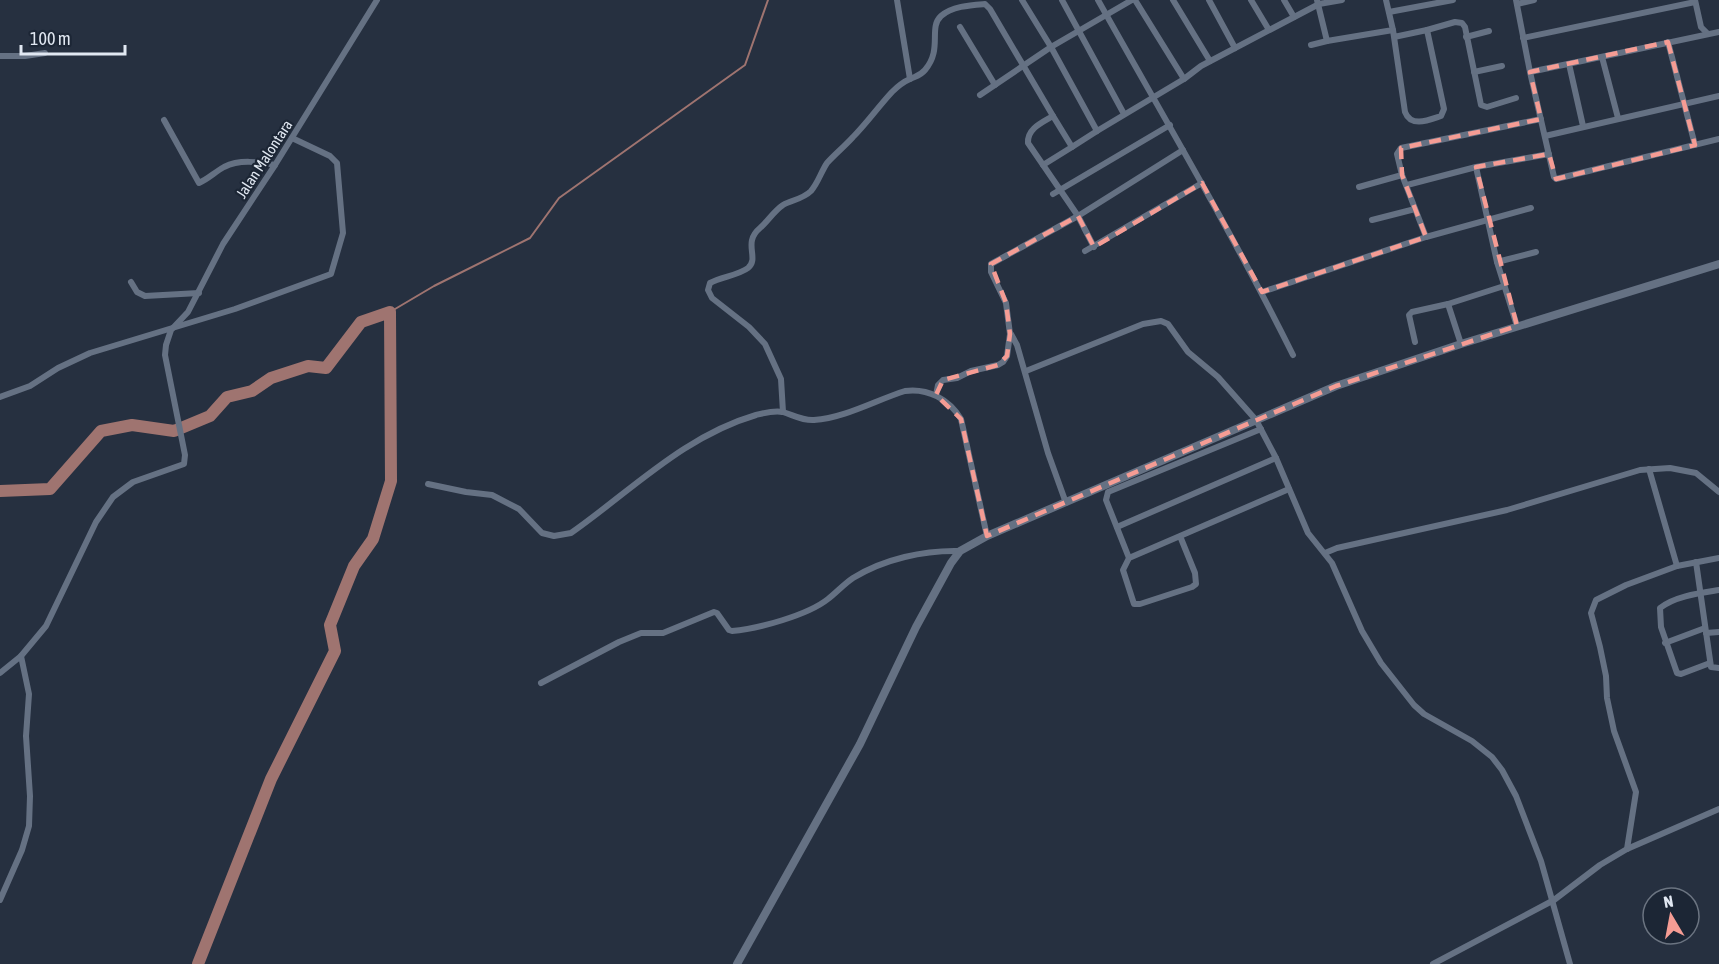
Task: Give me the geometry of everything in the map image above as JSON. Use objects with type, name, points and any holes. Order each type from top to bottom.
[{"type":"street","name":"Jalan Malontara","points":[[171,330],[188,312],[223,244],[275,165],[377,0]]},
{"type":"street","points":[[897,0],[910,79]]},
{"type":"street","points":[[1023,0],[1097,131]]},
{"type":"street","points":[[1062,0],[1125,114]]},
{"type":"street","points":[[1098,0],[1262,292],[1293,355]]},
{"type":"street","points":[[980,96],[1051,47],[1133,0],[1184,79]]},
{"type":"street","points":[[1173,0],[1210,62]]},
{"type":"street","points":[[1209,0],[1235,48]]},
{"type":"street","points":[[1251,0],[1269,30]]},
{"type":"street","points":[[1284,0],[1294,17]]},
{"type":"street","points":[[1043,165],[1210,62],[1318,2],[1342,0]]},
{"type":"street","points":[[1386,0],[1405,112],[1412,122],[1426,121],[1441,116],[1444,109],[1427,30]]},
{"type":"street","points":[[1389,12],[1453,0]]},
{"type":"street","points":[[1534,0],[1516,2],[1556,179],[1719,140]]},
{"type":"street","points":[[1523,38],[1695,1],[1701,27],[1707,33]]},
{"type":"street","points":[[1318,2],[1327,41]]},
{"type":"street","points":[[783,412],[781,379],[765,344],[749,327],[712,298],[708,290],[710,283],[720,277],[746,270],[753,258],[750,244],[755,232],[784,205],[809,193],[826,165],[853,138],[896,88],[927,69],[935,55],[937,44],[935,29],[944,13],[965,6],[985,4],[990,9],[1072,147]]},
{"type":"street","points":[[1311,45],[1327,41],[1427,30],[1455,22],[1462,23],[1465,27],[1481,105],[1487,107],[1516,98]]},
{"type":"street","points":[[960,27],[995,85]]},
{"type":"street","points":[[1466,37],[1489,31]]},
{"type":"street","points":[[1530,72],[1719,32]]},
{"type":"street","points":[[1668,42],[1695,145]]},
{"type":"street","points":[[0,56],[45,53]]},
{"type":"street","points":[[1602,57],[1618,118]]},
{"type":"street","points":[[1569,64],[1583,126]]},
{"type":"street","points":[[1474,72],[1502,66]]},
{"type":"street","points":[[1545,136],[1719,96]]},
{"type":"street","points":[[1053,117],[1032,130],[1028,136],[1028,143],[1078,216],[1094,247]]},
{"type":"street","points":[[1426,237],[1402,175],[1397,154],[1401,148],[1541,119]]},
{"type":"street","points":[[164,120],[200,183],[232,165],[251,161],[275,165]]},
{"type":"street","points":[[1053,194],[1170,125]]},
{"type":"street","points":[[0,397],[30,386],[58,368],[90,353],[171,330],[274,296],[333,271],[343,233],[337,163],[330,156],[292,138]]},
{"type":"street","points":[[936,395],[938,385],[943,380],[957,378],[1003,362],[1007,356],[1010,334],[1006,303],[991,272],[991,264],[1078,216],[1183,150]]},
{"type":"street","points":[[1407,185],[1476,167],[1549,154]]},
{"type":"street","points":[[1476,167],[1497,262],[1517,326]]},
{"type":"street","points":[[1359,187],[1402,175]]},
{"type":"street","points":[[1084,251],[1202,183]]},
{"type":"street","points":[[1262,292],[1426,237],[1531,208]]},
{"type":"street","points":[[1372,220],[1415,209]]},
{"type":"street","points":[[1497,262],[1536,252]]},
{"type":"street","points":[[737,964],[860,744],[916,627],[960,551],[987,536],[1336,386],[1517,326],[1719,264]]},
{"type":"street","points":[[131,282],[142,296],[199,293]]},
{"type":"street","points":[[1415,342],[1409,320],[1410,313],[1504,286]]},
{"type":"street","points":[[1448,303],[1461,344]]},
{"type":"street","points":[[1026,371],[1143,324],[1161,321],[1168,324],[1188,352],[1218,377],[1256,420],[1276,458],[1313,541],[1332,563],[1362,631],[1381,663],[1414,705],[1424,714],[1472,741],[1502,770],[1531,833],[1554,900],[1570,964]]},
{"type":"street","points":[[0,673],[21,656],[46,626],[105,505],[113,496],[133,482],[184,464],[185,455],[165,355],[171,330]]},
{"type":"street","points":[[1010,334],[1017,345],[1026,371],[1033,406],[1066,503]]},
{"type":"street","points":[[428,484],[492,495],[519,508],[542,534],[554,536],[571,533],[665,461],[722,427],[756,415],[773,412],[783,412],[806,420],[816,420],[905,391],[916,390],[936,395],[961,419],[987,536]]},
{"type":"street","points":[[1180,536],[1196,577],[1196,584],[1140,604],[1134,604],[1124,570],[1129,558],[1106,500],[1108,492],[1261,429]]},
{"type":"street","points":[[1117,527],[1276,458]]},
{"type":"street","points":[[1325,553],[1337,548],[1507,510],[1640,470],[1670,468],[1696,473],[1719,492]]},
{"type":"street","points":[[1649,469],[1677,566]]},
{"type":"street","points":[[1129,558],[1289,489]]},
{"type":"street","points":[[541,683],[641,633],[663,633],[714,612],[732,631],[796,616],[820,604],[855,577],[883,564],[935,551],[960,551]]},
{"type":"street","points":[[1627,849],[1636,792],[1614,731],[1607,698],[1606,676],[1591,613],[1596,600],[1626,585],[1677,566],[1719,558]]},
{"type":"street","points":[[1696,562],[1710,663],[1712,669],[1719,668]]},
{"type":"street","points":[[1710,663],[1677,674],[1665,643],[1660,608],[1670,602],[1700,592],[1719,590]]},
{"type":"street","points":[[1665,643],[1706,631],[1719,632]]},
{"type":"street","points":[[0,900],[22,850],[29,826],[30,796],[26,736],[28,694],[21,656]]},
{"type":"street","points":[[1433,964],[1554,900],[1600,865],[1627,849],[1719,809]]},
{"type":"highlighted area","points":[[1668,42],[1695,145],[1556,179],[1549,154],[1476,167],[1517,326],[1336,386],[987,536],[961,419],[936,395],[943,380],[998,365],[1007,356],[1010,334],[1006,303],[991,264],[1078,216],[1094,247],[1202,183],[1262,292],[1426,237],[1402,175],[1401,148],[1541,119],[1530,72]]},
{"type":"waterway","points":[[390,312],[434,286],[530,238],[559,198],[745,65],[768,0]]},
{"type":"waterway","points":[[0,491],[50,489],[101,431],[132,425],[174,431],[210,416],[227,397],[252,391],[271,378],[308,366],[326,368],[361,322],[390,312],[391,481],[373,539],[354,566],[330,625],[335,651],[271,779],[198,964]]}]
